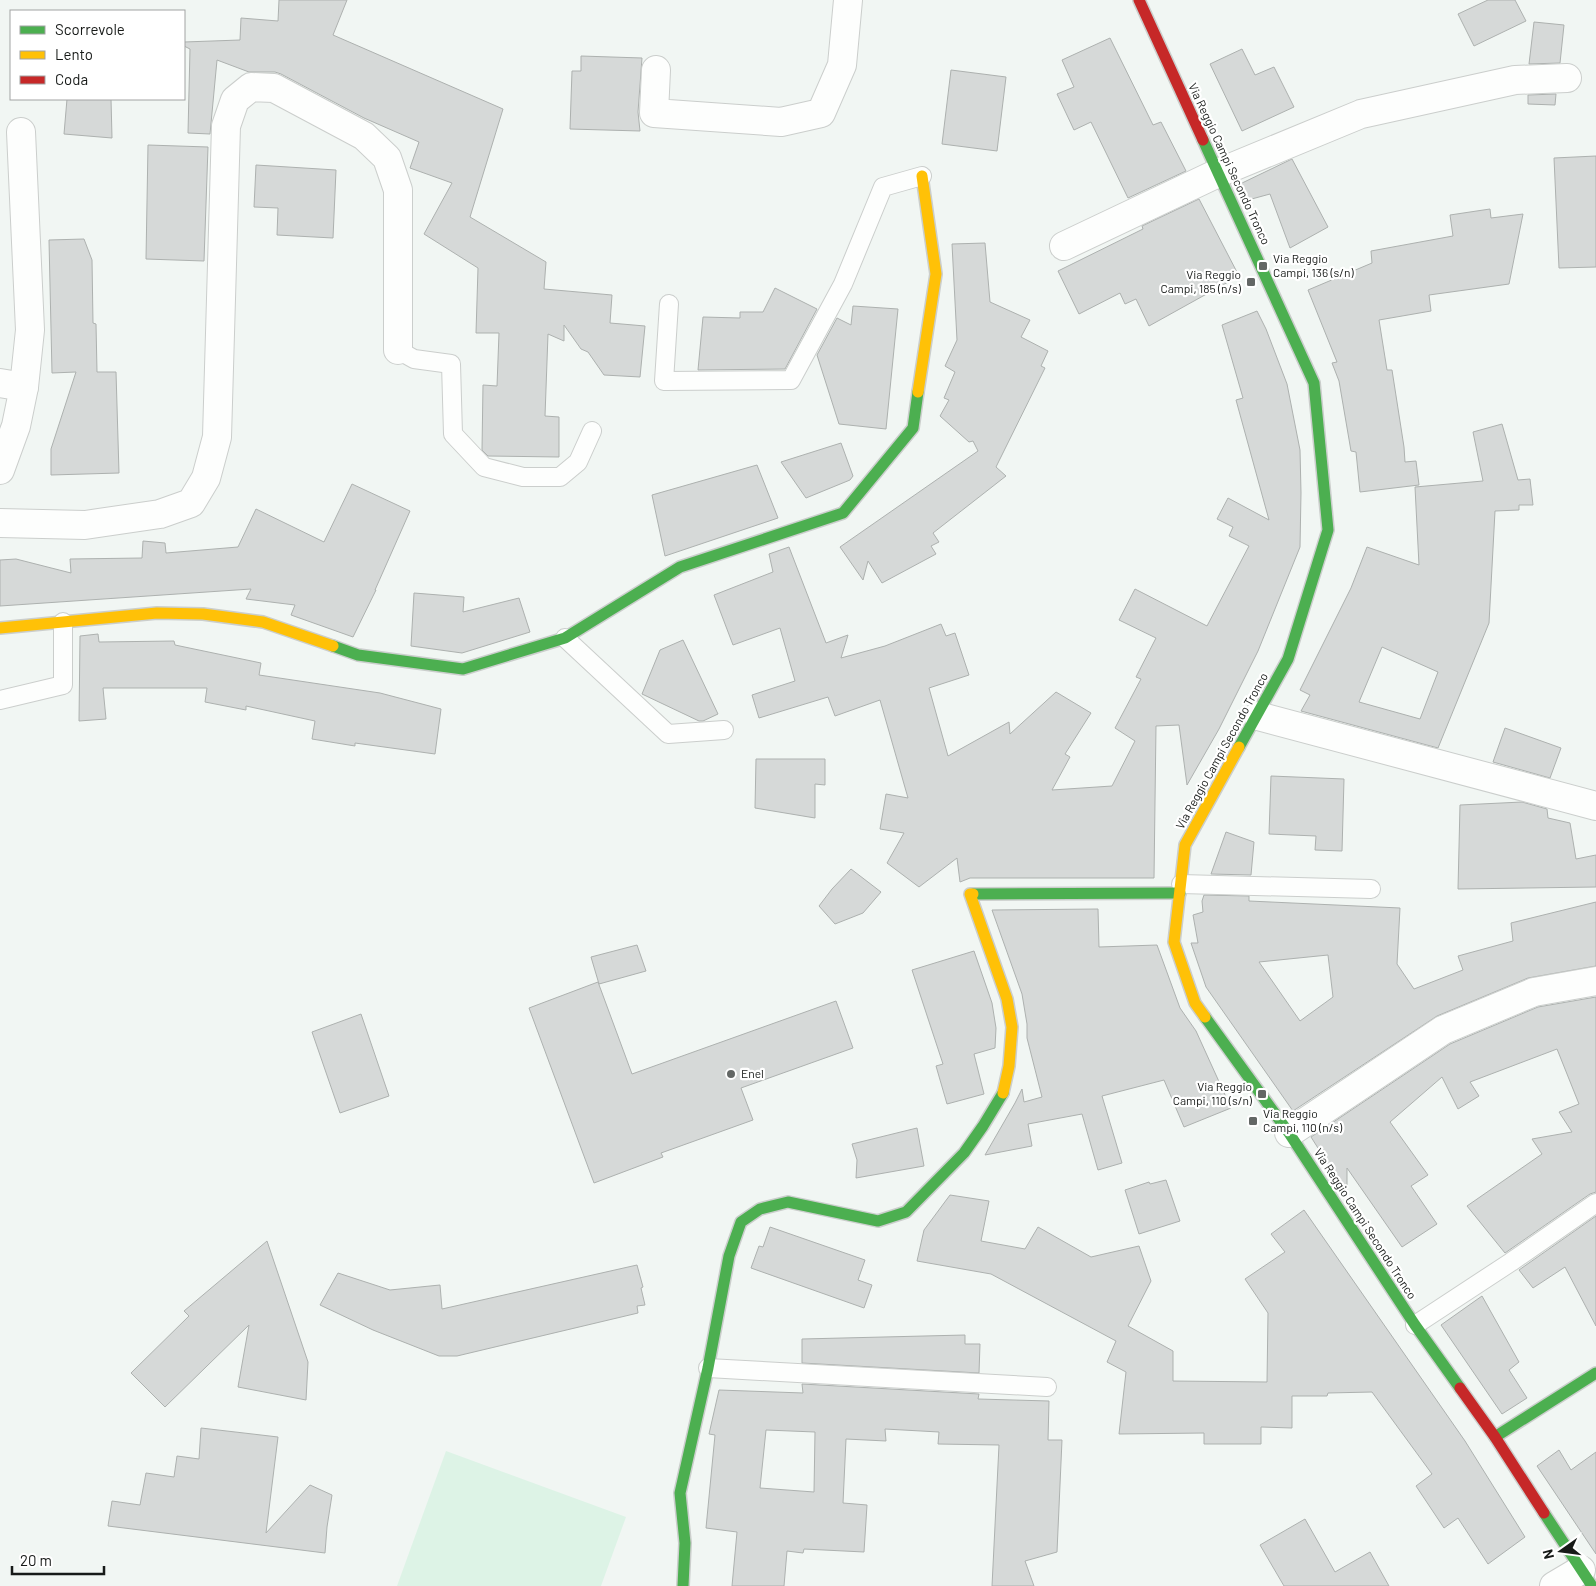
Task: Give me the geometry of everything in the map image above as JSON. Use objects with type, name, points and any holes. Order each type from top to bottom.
[{"type":"street","points":[[656,70],[654,113],[781,122],[820,113],[842,65],[848,0]]},
{"type":"street","name":"Via Reggio Campi Secondo Tronco","points":[[1139,0],[1314,384],[1328,530],[1288,659],[1185,845],[1174,942],[1194,1003],[1289,1133],[1415,1325],[1495,1437],[1586,1578]]},
{"type":"street","points":[[1064,246],[1218,173],[1362,114],[1515,80],[1567,78]]},
{"type":"street","points":[[0,523],[85,525],[160,514],[191,503],[206,478],[216,437],[226,126],[235,100],[251,87],[274,88],[364,136],[387,158],[398,190],[398,350]]},
{"type":"street","points":[[0,470],[16,426],[12,385],[30,330],[21,132]]},
{"type":"street","points":[[0,628],[157,613],[203,614],[263,622],[358,655],[462,669],[565,638],[680,567],[843,513],[913,428],[936,274],[922,176]]},
{"type":"street","points":[[1258,716],[1596,806]]},
{"type":"street","points":[[683,1586],[685,1543],[680,1493],[708,1368],[729,1256],[741,1222],[760,1209],[788,1202],[878,1221],[906,1212],[964,1153],[1002,1095],[1009,1066],[1012,1027],[1007,999],[970,894],[1180,889]]},
{"type":"street","points":[[1289,1133],[1443,1030],[1534,992],[1596,981]]},
{"type":"street","points":[[1495,1437],[1596,1373]]},
{"type":"street","points":[[1554,1586],[1586,1578]]},
{"type":"lane","points":[[669,304],[664,380],[791,380],[843,284],[883,187],[922,176]]},
{"type":"lane","points":[[398,350],[414,359],[451,364],[453,434],[484,467],[523,478],[560,476],[578,462],[592,431]]},
{"type":"lane","points":[[0,700],[62,685],[63,622]]},
{"type":"lane","points":[[565,638],[668,734],[724,730]]},
{"type":"lane","points":[[1180,889],[1371,890]]},
{"type":"lane","points":[[1415,1325],[1596,1203]]},
{"type":"lane","points":[[708,1368],[1047,1387]]},
{"type":"green space","points":[[446,1451],[626,1517],[601,1586],[397,1586]]},
{"type":"building","points":[[279,0],[347,0],[333,35],[503,109],[470,217],[546,262],[544,289],[612,295],[610,323],[645,326],[640,377],[604,375],[588,352],[581,349],[564,325],[564,341],[548,334],[545,416],[559,417],[559,457],[488,456],[482,450],[483,385],[497,386],[499,333],[476,333],[478,268],[424,234],[452,183],[410,168],[419,142],[364,118],[281,74],[275,72],[249,72],[217,60],[210,134],[188,133],[190,49],[185,46],[185,42],[240,40],[241,18],[278,21]]},
{"type":"building","points":[[1488,0],[1515,0],[1526,21],[1474,46],[1458,14]]},
{"type":"building","points":[[1534,22],[1564,25],[1560,63],[1529,64]]},
{"type":"building","points":[[1110,38],[1153,125],[1161,122],[1186,171],[1128,198],[1091,122],[1074,130],[1057,94],[1074,87],[1062,60]]},
{"type":"building","points":[[1242,49],[1255,75],[1274,67],[1294,107],[1242,131],[1210,64]]},
{"type":"building","points":[[581,56],[642,58],[638,112],[640,131],[570,129],[572,71],[581,71]]},
{"type":"building","points":[[951,70],[1006,77],[997,151],[942,144]]},
{"type":"building","points":[[1556,94],[1555,105],[1528,104],[1528,95]]},
{"type":"building","points":[[67,100],[111,100],[112,138],[64,134]]},
{"type":"building","points":[[148,145],[208,147],[204,261],[146,259]]},
{"type":"building","points":[[1596,156],[1596,267],[1559,268],[1554,158]]},
{"type":"building","points":[[1292,159],[1328,227],[1290,248],[1270,194],[1248,200],[1240,184]]},
{"type":"building","points":[[256,165],[336,170],[333,238],[277,235],[278,208],[254,207]]},
{"type":"building","points":[[1199,199],[1239,276],[1149,326],[1136,299],[1125,304],[1120,293],[1079,314],[1058,271],[1143,229],[1142,226]]},
{"type":"building","points":[[1490,209],[1491,218],[1523,214],[1509,284],[1429,295],[1431,311],[1379,320],[1387,370],[1392,370],[1405,462],[1416,461],[1419,485],[1360,492],[1356,452],[1351,451],[1339,381],[1332,363],[1337,362],[1308,290],[1372,263],[1371,251],[1453,236],[1450,215]]},
{"type":"building","points":[[84,239],[92,260],[93,323],[96,324],[97,372],[116,372],[119,473],[51,475],[51,449],[76,372],[52,373],[49,240]]},
{"type":"building","points":[[985,243],[990,302],[1030,320],[1021,337],[1048,351],[1041,366],[1045,368],[996,467],[1006,476],[933,533],[939,542],[931,546],[936,554],[882,583],[868,561],[863,580],[840,547],[978,451],[973,441],[969,442],[940,416],[949,400],[944,398],[955,372],[945,366],[957,340],[952,244]]},
{"type":"building","points":[[775,288],[817,309],[785,369],[698,370],[703,317],[740,318],[740,312],[763,312]]},
{"type":"building","points":[[853,306],[898,309],[886,429],[839,424],[817,355],[837,318],[851,325]]},
{"type":"building","points":[[1257,311],[1287,384],[1300,450],[1300,547],[1258,651],[1219,729],[1187,785],[1179,725],[1156,726],[1154,878],[970,878],[960,882],[957,858],[919,887],[887,863],[904,833],[880,829],[886,794],[908,798],[880,700],[835,716],[828,697],[759,718],[752,695],[795,681],[780,628],[733,645],[714,595],[773,572],[769,554],[789,547],[826,643],[848,635],[841,658],[885,646],[941,624],[946,636],[955,633],[969,675],[929,688],[948,756],[1009,722],[1010,734],[1056,692],[1091,713],[1065,754],[1070,757],[1052,790],[1112,786],[1135,741],[1115,728],[1141,679],[1136,677],[1156,638],[1119,620],[1135,589],[1207,626],[1249,546],[1229,536],[1233,527],[1217,519],[1228,498],[1269,520],[1236,400],[1243,398],[1222,325]]},
{"type":"building","points":[[1502,424],[1518,480],[1530,479],[1533,505],[1519,505],[1519,510],[1495,511],[1489,623],[1438,748],[1301,711],[1310,695],[1300,690],[1351,588],[1367,547],[1419,565],[1415,487],[1483,481],[1473,432]],"holes":[[[1382,647],[1438,672],[1420,719],[1359,702]]]},
{"type":"building","points":[[841,443],[853,476],[850,480],[806,498],[781,462]]},
{"type":"building","points":[[757,465],[778,518],[665,556],[652,495]]},
{"type":"building","points":[[352,484],[410,511],[376,590],[353,637],[291,615],[295,605],[246,599],[251,589],[0,606],[0,560],[16,559],[71,573],[70,559],[142,558],[143,541],[165,543],[166,553],[238,547],[256,509],[324,542]]},
{"type":"building","points":[[414,593],[464,597],[463,612],[519,598],[530,632],[462,653],[411,646]]},
{"type":"building","points":[[98,634],[99,642],[174,641],[175,645],[261,663],[259,675],[380,693],[441,709],[435,754],[355,743],[355,746],[312,739],[315,721],[246,706],[246,710],[205,702],[207,688],[103,688],[106,719],[79,721],[80,636]]},
{"type":"building","points":[[683,640],[718,714],[703,721],[699,721],[642,694],[660,650]]},
{"type":"building","points":[[1505,728],[1561,748],[1550,778],[1493,762]]},
{"type":"building","points":[[756,759],[825,759],[825,785],[815,784],[815,818],[755,808]]},
{"type":"building","points":[[1271,776],[1344,779],[1342,851],[1315,850],[1316,836],[1269,834]]},
{"type":"building","points":[[1522,802],[1547,809],[1548,818],[1570,823],[1576,859],[1596,855],[1596,887],[1458,889],[1460,805]]},
{"type":"building","points":[[1226,832],[1254,842],[1251,875],[1211,874]]},
{"type":"building","points":[[851,869],[881,892],[863,913],[835,924],[819,906]]},
{"type":"building","points":[[1204,895],[1249,896],[1249,901],[1400,908],[1397,964],[1414,989],[1463,970],[1458,956],[1513,941],[1511,923],[1596,902],[1596,966],[1528,978],[1437,1016],[1293,1111],[1206,987],[1191,943],[1198,943],[1193,915],[1203,912],[1202,901]],"holes":[[[1328,955],[1333,997],[1300,1021],[1259,962]]]},
{"type":"building","points":[[1098,909],[1099,947],[1157,945],[1180,1008],[1196,1031],[1231,1108],[1184,1127],[1164,1080],[1102,1096],[1122,1163],[1098,1170],[1082,1114],[1028,1124],[1032,1146],[985,1155],[1022,1089],[1024,1102],[1042,1097],[1027,1038],[1027,1024],[1022,994],[992,910]]},
{"type":"building","points":[[637,945],[646,971],[599,984],[591,957]]},
{"type":"building","points":[[974,951],[992,1003],[996,1028],[995,1048],[974,1054],[984,1094],[947,1104],[936,1066],[943,1064],[912,970]]},
{"type":"building","points":[[598,982],[632,1074],[836,1001],[853,1048],[741,1088],[753,1120],[661,1153],[663,1157],[594,1183],[529,1008]]},
{"type":"building","points":[[1596,997],[1596,1192],[1590,1194],[1505,1253],[1467,1206],[1542,1154],[1532,1139],[1572,1132],[1559,1112],[1579,1104],[1557,1049],[1470,1082],[1479,1096],[1458,1109],[1442,1077],[1390,1122],[1428,1175],[1411,1186],[1437,1224],[1402,1247],[1347,1168],[1347,1194],[1311,1137],[1450,1044],[1538,1007]]},
{"type":"building","points":[[361,1014],[389,1096],[340,1113],[312,1032]]},
{"type":"building","points":[[917,1128],[924,1166],[856,1178],[857,1160],[852,1144]]},
{"type":"building","points":[[1166,1180],[1180,1221],[1139,1234],[1125,1190],[1149,1182],[1150,1184]]},
{"type":"building","points":[[950,1195],[989,1201],[981,1241],[1025,1249],[1038,1227],[1091,1257],[1139,1246],[1151,1281],[1128,1326],[1173,1351],[1173,1381],[1267,1382],[1268,1313],[1245,1279],[1285,1252],[1271,1234],[1304,1210],[1465,1441],[1525,1537],[1488,1564],[1458,1518],[1444,1528],[1416,1486],[1432,1474],[1372,1392],[1328,1393],[1327,1396],[1292,1396],[1292,1428],[1261,1427],[1261,1444],[1204,1444],[1204,1433],[1119,1434],[1126,1372],[1107,1362],[1116,1341],[991,1274],[917,1261],[924,1230]]},
{"type":"building","points":[[1596,1216],[1596,1326],[1565,1267],[1533,1288],[1519,1270]]},
{"type":"building","points":[[770,1227],[865,1260],[858,1280],[872,1285],[864,1308],[751,1268],[759,1246],[763,1247]]},
{"type":"building","points":[[267,1241],[308,1362],[306,1400],[238,1387],[249,1325],[165,1407],[131,1373],[189,1316],[184,1311]]},
{"type":"building","points":[[637,1265],[643,1287],[641,1288],[645,1305],[637,1306],[638,1313],[457,1356],[439,1356],[373,1330],[320,1305],[338,1273],[390,1290],[440,1285],[442,1309]]},
{"type":"building","points":[[1482,1296],[1519,1362],[1509,1370],[1527,1398],[1502,1414],[1441,1325]]},
{"type":"building","points":[[965,1335],[965,1344],[980,1344],[979,1373],[802,1363],[802,1339]]},
{"type":"building","points":[[802,1384],[979,1394],[978,1399],[1049,1401],[1048,1440],[1062,1440],[1057,1552],[1025,1561],[1034,1586],[992,1586],[999,1445],[938,1444],[939,1432],[885,1429],[886,1441],[846,1439],[843,1503],[867,1505],[864,1552],[804,1549],[803,1553],[787,1551],[784,1586],[732,1586],[737,1532],[706,1528],[715,1435],[709,1434],[719,1390],[803,1393]],"holes":[[[766,1430],[815,1432],[814,1492],[760,1488]]]},
{"type":"building","points":[[201,1428],[278,1437],[266,1533],[310,1485],[332,1495],[325,1553],[108,1526],[112,1501],[140,1505],[146,1473],[174,1477],[177,1456],[199,1459]]},
{"type":"building","points":[[1559,1450],[1571,1470],[1596,1452],[1596,1554],[1537,1466]]},
{"type":"building","points":[[1305,1519],[1335,1572],[1370,1552],[1389,1586],[1284,1586],[1260,1545]]},
{"type":"traffic: fast","points":[[1203,140],[1314,383],[1328,530],[1288,659],[1239,747]]},
{"type":"traffic: fast","points":[[333,646],[358,655],[463,669],[565,638],[680,567],[843,513],[913,428],[918,392]]},
{"type":"traffic: fast","points":[[973,894],[1180,893]]},
{"type":"traffic: fast","points":[[1205,1017],[1289,1133],[1415,1325],[1460,1388]]},
{"type":"traffic: fast","points":[[683,1586],[685,1543],[680,1493],[708,1368],[729,1256],[741,1222],[760,1209],[788,1202],[878,1221],[906,1212],[964,1153],[1003,1093]]},
{"type":"traffic: fast","points":[[1495,1437],[1596,1373]]},
{"type":"traffic: fast","points":[[1544,1513],[1592,1586]]},
{"type":"traffic: slow","points":[[918,392],[936,274],[922,176]]},
{"type":"traffic: slow","points":[[0,628],[157,613],[203,614],[263,622],[333,646]]},
{"type":"traffic: slow","points":[[1205,1017],[1195,1003],[1174,942],[1185,845],[1239,747]]},
{"type":"traffic: slow","points":[[973,894],[970,894],[1007,999],[1012,1027],[1009,1066],[1003,1093]]},
{"type":"traffic: jam","points":[[1139,0],[1203,140]]},
{"type":"traffic: jam","points":[[1460,1388],[1495,1437],[1544,1513]]},
{"type":"place","name":"Via Reggio Campi, 136 (s/n)","points":[[1263,266]]},
{"type":"place","name":"Via Reggio Campi, 185 (n/s)","points":[[1251,282]]},
{"type":"place","name":"Enel","points":[[731,1074]]},
{"type":"place","name":"Via Reggio Campi, 110 (s/n)","points":[[1262,1094]]},
{"type":"place","name":"Via Reggio Campi, 110 (n/s)","points":[[1253,1121]]}]
